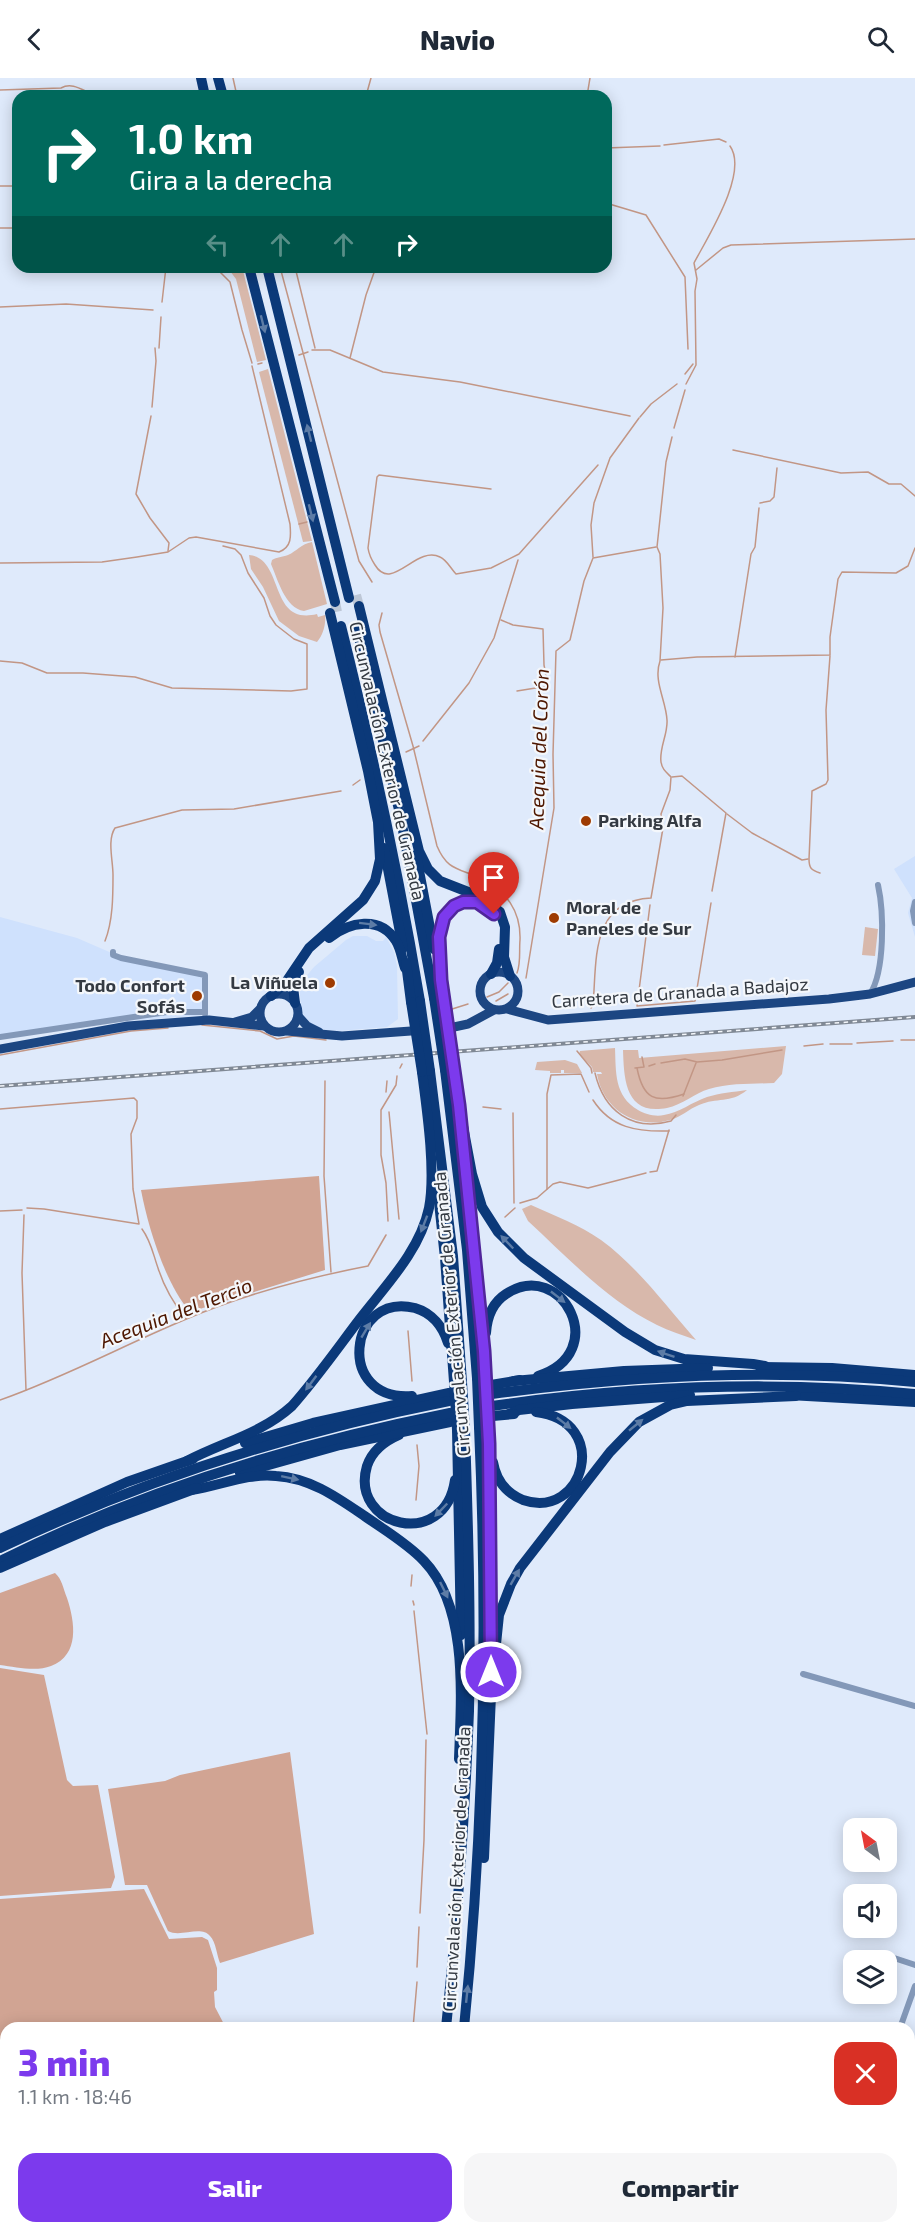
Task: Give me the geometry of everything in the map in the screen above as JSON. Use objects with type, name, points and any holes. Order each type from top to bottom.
[{"type":"highway","points":[[251,273],[317,537],[316,547],[333,607],[395,899],[405,968]]},
{"type":"highway","points":[[269,273],[323,490],[328,499],[394,743],[441,980]]},
{"type":"highway","name":"Circunvalación Exterior de Granada","points":[[354,602],[439,998],[450,1069],[467,1250],[473,1405],[483,1550],[484,1680],[472,1947],[465,2022]]},
{"type":"highway","name":"Circunvalación Exterior de Granada","points":[[333,607],[368,738],[394,858],[473,1405],[464,1819],[447,2022]]},
{"type":"highway","points":[[264,1026],[259,1016],[265,1000],[286,982],[309,948],[353,911],[370,890],[380,859],[378,822]]},
{"type":"highway","points":[[413,831],[423,861],[433,876],[450,886],[482,897],[500,912],[505,927],[504,957],[510,976],[517,985],[518,993],[514,1003],[507,1009],[494,1010],[468,1024],[454,1027]]},
{"type":"highway","points":[[439,998],[441,925],[448,911],[463,902],[477,902],[484,905],[494,914],[497,921],[500,938],[498,956],[491,974],[482,983],[481,998],[476,1014],[468,1024]]},
{"type":"highway","points":[[324,1034],[307,1026],[298,1016],[293,987],[305,961],[323,943],[351,925],[368,923],[385,930],[396,941],[415,1001]]},
{"type":"highway","points":[[491,974],[502,972],[510,976]]},
{"type":"highway","name":"Carretera de Granada a Badajoz","points":[[829,999],[870,994],[878,986],[887,993],[914,984]]},
{"type":"highway","name":"Carretera de Granada a Badajoz","points":[[507,1009],[548,1020],[887,995],[914,984]]},
{"type":"highway","name":"Carretera de Granada a Badajoz","points":[[518,993],[523,1005],[533,1017]]},
{"type":"highway","points":[[271,996],[287,996],[295,1003]]},
{"type":"highway","points":[[481,998],[484,1004],[494,1010]]},
{"type":"highway","points":[[234,1023],[252,1017],[260,1010]]},
{"type":"highway","points":[[0,1049],[128,1026],[206,1016],[234,1023],[264,1026],[275,1032],[370,1035],[411,1031]]},
{"type":"highway","points":[[287,1031],[296,1022],[298,1016]]},
{"type":"highway","points":[[450,1069],[472,1174],[483,1207],[498,1232],[524,1258],[625,1332],[654,1350],[684,1359],[765,1366]]},
{"type":"highway","points":[[187,1461],[254,1433],[292,1406],[404,1261],[424,1225],[431,1194],[426,1072]]},
{"type":"highway","points":[[426,1104],[429,1112],[445,1258],[453,1366]]},
{"type":"highway","points":[[459,1105],[484,1351]]},
{"type":"highway","points":[[473,1405],[458,1456],[453,1492],[450,1500],[438,1515],[420,1523],[411,1524],[392,1521],[384,1516],[372,1504],[365,1487],[370,1459],[382,1444],[473,1405],[514,1381],[546,1373],[564,1362],[574,1343],[575,1323],[573,1314],[563,1299],[547,1289],[537,1287],[519,1288],[500,1298],[489,1314],[486,1324],[484,1351],[473,1405]]},
{"type":"highway","points":[[0,1548],[110,1499],[228,1456],[449,1397],[388,1394],[372,1384],[362,1369],[358,1352],[361,1335],[366,1326],[390,1308],[410,1307],[420,1310],[441,1327],[446,1335],[453,1366],[473,1405],[489,1444],[497,1476],[508,1492],[516,1497],[537,1503],[548,1502],[568,1491],[575,1483],[580,1472],[582,1452],[580,1442],[570,1426],[556,1416],[545,1413],[509,1414],[473,1405]]},
{"type":"highway","points":[[514,1381],[645,1370],[765,1366],[832,1368],[915,1375]]},
{"type":"highway","points":[[0,1561],[135,1502],[233,1467],[333,1438],[473,1405],[622,1380],[726,1375],[830,1376],[915,1382]]},
{"type":"highway","points":[[473,1405],[694,1387],[785,1387],[915,1394]]},
{"type":"highway","points":[[509,1414],[519,1410],[572,1404],[680,1395],[869,1398],[915,1402]]},
{"type":"highway","points":[[491,1695],[500,1615],[511,1584],[520,1568],[624,1436],[654,1413],[670,1405],[687,1401],[796,1396]]},
{"type":"highway","points":[[0,1539],[127,1482],[187,1461],[313,1423],[430,1397]]},
{"type":"highway","points":[[0,1568],[105,1522],[268,1464],[419,1427]]},
{"type":"highway","points":[[472,1947],[476,1935],[483,1868],[491,1695],[489,1444]]},
{"type":"highway","points":[[458,1456],[462,1587],[457,1873],[459,1885]]},
{"type":"highway","points":[[191,1490],[245,1477],[291,1478],[306,1482],[332,1495],[401,1541],[425,1562],[447,1597],[456,1631],[460,1677]]},
{"type":"street","points":[[878,885],[883,919],[878,986]]},
{"type":"street","points":[[915,902],[913,911],[915,923]]},
{"type":"street","points":[[114,952],[113,955],[121,958],[205,975],[206,1016]]},
{"type":"street","points":[[0,1037],[156,1013],[196,1010],[206,1016]]},
{"type":"street","points":[[803,1674],[915,1706]]},
{"type":"street","points":[[897,1959],[915,1965]]},
{"type":"street","points":[[902,2022],[915,1986]]},
{"type":"shaded area","points":[[232,273],[244,273],[266,360],[257,362],[236,279]]},
{"type":"shaded area","points":[[268,369],[312,541],[303,542],[259,372]]},
{"type":"shaded area","points":[[312,542],[327,604],[304,611],[297,609],[287,599],[271,564],[272,560],[288,555]]},
{"type":"shaded area","points":[[249,555],[260,559],[268,567],[283,601],[291,610],[301,615],[317,614],[318,617],[325,615],[324,630],[317,642],[299,636],[279,621],[263,587],[251,569]]},
{"type":"shaded area","points":[[915,856],[915,937],[908,913],[912,898],[894,869]]},
{"type":"shaded area","points":[[0,917],[77,938],[114,954],[208,974],[206,1015],[102,1023],[0,1037]]},
{"type":"shaded area","points":[[865,927],[878,929],[875,956],[862,955]]},
{"type":"shaded area","points":[[353,936],[367,936],[376,941],[383,941],[386,937],[394,952],[397,966],[398,1019],[387,1027],[338,1031],[316,1029],[302,1016],[299,985],[314,967]]},
{"type":"shaded area","points":[[786,1046],[782,1074],[774,1083],[717,1087],[667,1108],[653,1109],[643,1106],[635,1101],[626,1083],[623,1050],[638,1050],[639,1058]]},
{"type":"shaded area","points":[[615,1048],[616,1074],[620,1091],[630,1104],[647,1114],[657,1116],[670,1114],[707,1097],[747,1090],[729,1099],[699,1105],[670,1120],[645,1122],[633,1119],[614,1107],[600,1086],[597,1074],[602,1074],[601,1072],[593,1072],[592,1067],[579,1054],[580,1051]]},
{"type":"shaded area","points":[[565,1060],[577,1064],[582,1073],[564,1073],[564,1070],[561,1070],[561,1073],[550,1073],[550,1071],[535,1070],[537,1062]]},
{"type":"shaded area","points":[[319,1176],[325,1270],[190,1312],[165,1270],[148,1221],[141,1190]]},
{"type":"shaded area","points":[[531,1205],[601,1240],[651,1287],[696,1340],[657,1325],[605,1291],[528,1221],[522,1209]]},
{"type":"shaded area","points":[[55,1573],[62,1584],[72,1617],[73,1637],[67,1654],[51,1666],[39,1669],[0,1665],[0,1593]]},
{"type":"shaded area","points":[[0,1668],[44,1675],[67,1780],[73,1786],[98,1785],[115,1877],[111,1888],[0,1896]]},
{"type":"shaded area","points":[[290,1752],[314,1934],[220,1963],[210,1936],[196,1931],[173,1933],[168,1931],[147,1885],[125,1885],[108,1789],[165,1781],[180,1775]]},
{"type":"shaded area","points":[[144,1889],[169,1939],[202,1937],[208,1940],[217,1968],[215,2007],[223,2022],[0,2022],[0,1899]]},
{"type":"waterway","points":[[233,78],[236,90]]},
{"type":"waterway","points":[[368,90],[371,78]]},
{"type":"waterway","points":[[588,90],[590,78]]},
{"type":"waterway","points":[[0,90],[66,86],[83,90]]},
{"type":"waterway","points":[[664,145],[719,139],[726,142]]},
{"type":"waterway","points":[[612,148],[660,146]]},
{"type":"waterway","points":[[686,384],[696,365],[695,291],[697,279],[694,263],[716,222],[730,188],[734,172],[734,158],[730,146]]},
{"type":"waterway","points":[[0,186],[12,186]]},
{"type":"waterway","points":[[612,205],[646,215],[685,277],[688,349]]},
{"type":"waterway","points":[[0,228],[12,228]]},
{"type":"waterway","points":[[696,270],[723,248],[731,245],[915,239]]},
{"type":"waterway","points":[[162,302],[165,273]]},
{"type":"waterway","points":[[221,273],[230,282],[252,363]]},
{"type":"waterway","points":[[282,273],[359,561],[372,582]]},
{"type":"waterway","points":[[296,273],[315,348]]},
{"type":"waterway","points":[[350,358],[374,273]]},
{"type":"waterway","points":[[0,307],[66,304],[153,310]]},
{"type":"waterway","points":[[159,348],[161,317]]},
{"type":"waterway","points":[[152,407],[155,348]]},
{"type":"waterway","points":[[312,350],[330,350],[383,372],[460,382],[630,416]]},
{"type":"waterway","points":[[299,355],[308,352]]},
{"type":"waterway","points":[[258,364],[262,363]]},
{"type":"waterway","points":[[685,374],[693,364]]},
{"type":"waterway","points":[[0,563],[102,562],[168,552],[189,538],[196,537],[279,552],[283,550],[290,541],[290,524],[252,366]]},
{"type":"waterway","points":[[640,417],[651,404],[677,384]]},
{"type":"waterway","points":[[674,428],[685,390]]},
{"type":"waterway","points":[[151,416],[136,494],[169,543],[168,551]]},
{"type":"waterway","points":[[593,557],[591,525],[594,503],[610,458],[639,418]]},
{"type":"waterway","points":[[591,1008],[597,952],[607,921],[617,910],[631,902],[651,898],[663,828],[661,814],[670,790],[671,777],[663,769],[661,762],[667,720],[658,676],[663,608],[660,554],[657,547],[666,462],[672,437]]},
{"type":"waterway","points":[[733,450],[841,473],[868,472],[889,484],[901,484],[915,496]]},
{"type":"waterway","points":[[491,489],[379,475],[368,548],[374,563],[382,572],[389,574],[397,572],[422,557],[431,555],[442,558],[456,574],[491,568],[519,554],[598,465]]},
{"type":"waterway","points":[[760,503],[770,501],[774,497],[777,468]]},
{"type":"waterway","points":[[735,657],[751,554],[755,547],[759,508]]},
{"type":"waterway","points":[[299,524],[307,522]]},
{"type":"waterway","points":[[0,661],[22,663],[47,673],[135,677],[172,688],[291,691],[307,689],[307,644],[294,639],[276,625],[241,555],[235,549],[223,546]]},
{"type":"waterway","name":"Acequia del Corón","points":[[526,978],[554,808],[556,651],[570,640],[584,581],[593,558],[656,547]]},
{"type":"waterway","points":[[661,660],[697,657],[830,655],[830,637],[838,579],[842,572],[896,573],[908,566],[915,548]]},
{"type":"waterway","points":[[423,741],[469,683],[494,638],[518,560]]},
{"type":"waterway","points":[[382,613],[380,632],[413,746],[437,846],[449,864],[489,883],[510,903],[515,911],[520,930],[517,973]]},
{"type":"waterway","points":[[501,620],[513,625],[543,629],[544,665],[548,686],[517,691]]},
{"type":"waterway","points":[[820,873],[814,871],[809,862],[812,791],[826,784],[828,780],[826,710],[830,656]]},
{"type":"waterway","points":[[406,752],[419,746]]},
{"type":"waterway","points":[[672,777],[682,776],[726,813],[712,891]]},
{"type":"waterway","points":[[353,785],[360,780]]},
{"type":"waterway","points":[[105,941],[112,908],[111,838],[115,828],[182,810],[234,809],[341,791]]},
{"type":"waterway","points":[[727,814],[752,833],[802,860],[808,859]]},
{"type":"waterway","points":[[650,905],[637,1006],[695,1001],[711,903]]},
{"type":"waterway","points":[[487,997],[499,992],[508,983]]},
{"type":"waterway","name":"Acequia del Corón","points":[[496,1001],[508,994]]},
{"type":"waterway","points":[[449,1010],[468,1004]]},
{"type":"waterway","points":[[202,1025],[260,1031],[277,1039],[294,1036],[326,1040]]},
{"type":"waterway","points":[[0,1055],[131,1031],[168,1028]]},
{"type":"waterway","points":[[901,1040],[915,1040]]},
{"type":"waterway","points":[[857,1043],[893,1041]]},
{"type":"waterway","points":[[804,1046],[823,1044]]},
{"type":"waterway","points":[[830,1044],[852,1044]]},
{"type":"waterway","points":[[661,1063],[685,1059],[697,1062],[722,1060],[782,1050]]},
{"type":"waterway","points":[[577,1051],[591,1068],[592,1073]]},
{"type":"waterway","points":[[635,1068],[644,1067],[642,1057]]},
{"type":"waterway","points":[[683,1096],[696,1063]]},
{"type":"waterway","name":"Acequia del Corón","points":[[400,1068],[402,1064]]},
{"type":"waterway","points":[[649,1066],[655,1064]]},
{"type":"waterway","points":[[637,1068],[643,1087],[652,1096],[665,1099],[684,1094]]},
{"type":"waterway","points":[[595,1073],[605,1098],[613,1108],[632,1121],[657,1124],[671,1121],[676,1115]]},
{"type":"waterway","points":[[547,1189],[547,1094],[551,1075],[581,1074],[589,1092]]},
{"type":"waterway","name":"Acequia del Corón","points":[[388,1221],[386,1183],[381,1155],[381,1110],[396,1085],[397,1076]]},
{"type":"waterway","points":[[325,1081],[324,1176],[331,1272]]},
{"type":"waterway","points":[[386,1092],[387,1081]]},
{"type":"waterway","points":[[0,1109],[134,1098],[137,1101],[137,1118],[131,1134],[133,1189],[139,1224],[27,1208]]},
{"type":"waterway","points":[[593,1100],[608,1117],[626,1126],[646,1131],[669,1131]]},
{"type":"waterway","points":[[483,1107],[501,1109]]},
{"type":"waterway","points":[[389,1112],[399,1219]]},
{"type":"waterway","points":[[513,1113],[514,1203]]},
{"type":"waterway","points":[[650,1172],[657,1171],[669,1130]]},
{"type":"waterway","points":[[520,1203],[537,1198],[553,1184],[560,1182],[588,1188],[646,1173]]},
{"type":"waterway","points":[[505,1217],[515,1208]]},
{"type":"waterway","points":[[0,1211],[22,1210]]},
{"type":"waterway","points":[[24,1215],[22,1273],[26,1390]]},
{"type":"waterway","points":[[142,1229],[150,1243],[166,1289],[186,1319]]},
{"type":"waterway","name":"Acequia del Tercio","points":[[0,1400],[47,1382],[206,1311],[251,1295],[368,1266],[386,1235]]},
{"type":"waterway","points":[[408,1331],[412,1381]]},
{"type":"waterway","points":[[416,1500],[419,1466],[417,1445]]},
{"type":"waterway","points":[[411,1586],[412,1575]]},
{"type":"waterway","points":[[413,1601],[414,1605]]},
{"type":"waterway","points":[[414,1611],[427,1734]]},
{"type":"waterway","points":[[420,1913],[426,1740]]},
{"type":"waterway","points":[[417,1967],[419,1927]]},
{"type":"waterway","points":[[414,2022],[417,1982]]},
{"type":"tunnel","points":[[356,595],[359,606]]},
{"type":"tunnel","points":[[335,602],[337,612]]},
{"type":"railway","points":[[0,1086],[915,1017]]},
{"type":"place","name":"Parking Alfa","points":[[586,821]]},
{"type":"place","name":"Moral de Paneles de Sur","points":[[554,918]]},
{"type":"place","name":"La Viñuela","points":[[330,983]]},
{"type":"place","name":"Todo Confort Sofás","points":[[197,996]]},
{"type":"route","points":[[491,1672],[489,1444],[484,1351],[459,1105],[441,980],[439,937],[441,925],[448,911],[463,902],[477,902],[494,914]]}]
